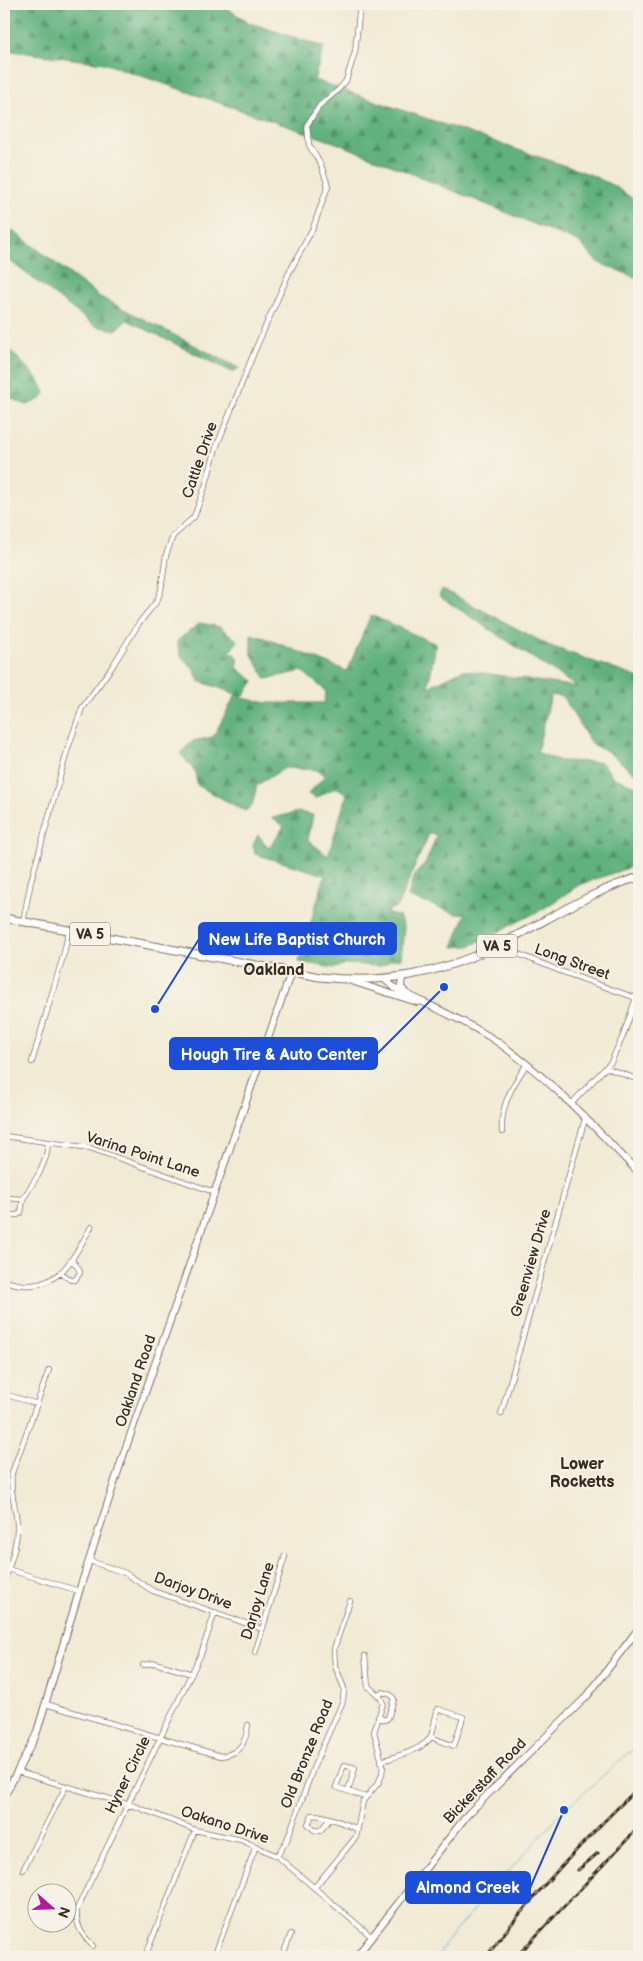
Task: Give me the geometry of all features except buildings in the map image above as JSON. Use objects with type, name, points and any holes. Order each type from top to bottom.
[{"type":"main road","name":"VA 5","points":[[4,918],[291,972],[344,979],[384,979],[424,973],[458,964],[498,946],[589,896],[639,877]]},
{"type":"street","name":"Cattle Drive","points":[[23,922],[31,881],[44,833],[68,748],[82,708],[112,667],[139,623],[157,601],[161,590],[166,555],[173,536],[194,517],[216,448],[255,350],[289,273],[313,228],[328,186],[321,165],[309,145],[307,125],[320,105],[346,81],[355,52],[360,4]]},
{"type":"street","points":[[32,1062],[69,930]]},
{"type":"street","name":"Long Street","points":[[498,946],[563,972],[637,998]]},
{"type":"street","name":"Oakland Road","points":[[4,1797],[33,1743],[79,1591],[122,1459],[291,972]]},
{"type":"street","points":[[402,977],[401,988],[406,993]]},
{"type":"street","points":[[344,979],[430,1006]]},
{"type":"street","points":[[384,979],[406,993],[485,1034],[527,1064],[571,1104],[639,1173]]},
{"type":"street","points":[[571,1104],[607,1068],[616,1052],[639,989]]},
{"type":"street","points":[[502,1132],[503,1114],[509,1094],[527,1064]]},
{"type":"street","points":[[607,1068],[639,1080]]},
{"type":"street","name":"Greenview Drive","points":[[501,1414],[585,1118]]},
{"type":"street","name":"Varina Point Lane","points":[[4,1136],[48,1144],[90,1148],[214,1192]]},
{"type":"street","points":[[4,1215],[17,1215],[21,1213],[23,1199],[40,1172],[46,1157],[48,1144]]},
{"type":"street","points":[[4,1198],[23,1199]]},
{"type":"street","points":[[4,1281],[31,1285],[45,1282],[61,1273],[72,1260],[90,1227]]},
{"type":"street","points":[[61,1273],[71,1280],[75,1280],[80,1273],[72,1260]]},
{"type":"street","points":[[4,1582],[6,1569],[16,1542],[17,1530],[11,1479],[49,1370]]},
{"type":"street","points":[[4,1394],[37,1404]]},
{"type":"street","name":"Darjoy Lane","points":[[254,1654],[285,1556]]},
{"type":"street","name":"Darjoy Drive","points":[[90,1561],[125,1573],[153,1591],[262,1629]]},
{"type":"street","points":[[6,1569],[79,1591]]},
{"type":"street","name":"Old Bronze Road","points":[[277,1856],[287,1840],[314,1766],[343,1701],[344,1688],[335,1666],[334,1649],[350,1601]]},
{"type":"street","name":"Hyner Circle","points":[[93,1946],[78,1927],[77,1909],[202,1654],[215,1612]]},
{"type":"street","name":"Bickerstaff Road","points":[[356,1957],[468,1814],[588,1695],[639,1628]]},
{"type":"street","points":[[314,1888],[353,1841],[358,1829],[361,1806],[365,1797],[381,1779],[383,1772],[374,1737],[382,1703],[368,1686],[365,1656]]},
{"type":"street","points":[[144,1665],[155,1663],[192,1674]]},
{"type":"street","points":[[378,1696],[384,1692],[392,1695],[394,1699],[388,1718],[385,1720],[378,1718]]},
{"type":"street","points":[[46,1704],[213,1755],[224,1756],[234,1752],[241,1746],[246,1737],[248,1725]]},
{"type":"street","points":[[381,1761],[423,1745],[431,1737],[438,1709],[463,1717],[454,1746],[431,1737]]},
{"type":"street","points":[[348,1791],[355,1768],[344,1765],[336,1787],[365,1797]]},
{"type":"street","name":"Oakano Drive","points":[[18,1772],[128,1804],[195,1830],[230,1837],[256,1846],[277,1856],[372,1937]]},
{"type":"street","points":[[23,1870],[66,1786]]},
{"type":"street","points":[[330,1820],[320,1831],[314,1830],[308,1824],[312,1814],[358,1829]]},
{"type":"street","points":[[145,1957],[195,1830]]},
{"type":"street","points":[[214,1957],[256,1846]]},
{"type":"street","points":[[282,1957],[291,1934]]},
{"type":"green space","points":[[4,4],[220,4],[250,23],[324,47],[314,80],[589,174],[614,186],[639,203],[639,279],[597,262],[580,243],[342,145],[104,63],[4,50]]},
{"type":"green space","points":[[4,224],[100,297],[239,368],[232,372],[127,320],[116,330],[95,326],[6,258],[4,255]]},
{"type":"green space","points":[[4,344],[39,380],[45,393],[41,399],[27,405],[4,395]]},
{"type":"green space","points":[[442,589],[548,645],[639,678],[639,777],[607,751],[592,745],[563,697],[551,695],[537,752],[560,761],[601,762],[614,778],[639,787],[639,864],[579,885],[543,909],[470,946],[453,947],[466,913],[457,914],[408,897],[413,877],[426,862],[437,835],[429,834],[397,907],[388,911],[388,914],[399,916],[404,928],[401,958],[391,960],[381,966],[344,964],[335,968],[299,962],[325,875],[255,854],[253,845],[258,835],[269,848],[284,826],[272,818],[299,812],[313,815],[308,840],[328,856],[347,794],[336,787],[316,798],[308,794],[325,776],[316,770],[285,768],[257,785],[252,806],[245,811],[197,785],[195,771],[180,753],[193,741],[213,737],[236,694],[199,681],[194,670],[181,656],[177,641],[200,623],[220,627],[238,641],[230,651],[239,658],[237,668],[254,681],[242,698],[267,703],[324,703],[326,691],[302,671],[266,679],[251,653],[251,634],[347,671],[371,615],[436,644],[428,687],[463,670],[577,687],[439,596]]},
{"type":"waterway","points":[[438,1957],[447,1940],[564,1810],[639,1744]]},
{"type":"railway","points":[[486,1957],[521,1912],[559,1869],[639,1787]]},
{"type":"railway","points":[[516,1957],[639,1827]]},
{"type":"railway","points":[[578,1870],[598,1853]]},
{"type":"place","name":"Hough Tire & Auto Center","points":[[444,987]]},
{"type":"place","name":"New Life Baptist Church","points":[[155,1009]]},
{"type":"place","name":"Almond Creek","points":[[564,1810]]},
{"type":"district","name":"Oakland","points":[[274,970]]},
{"type":"district","name":"Lower Rocketts","points":[[582,1473]]}]
